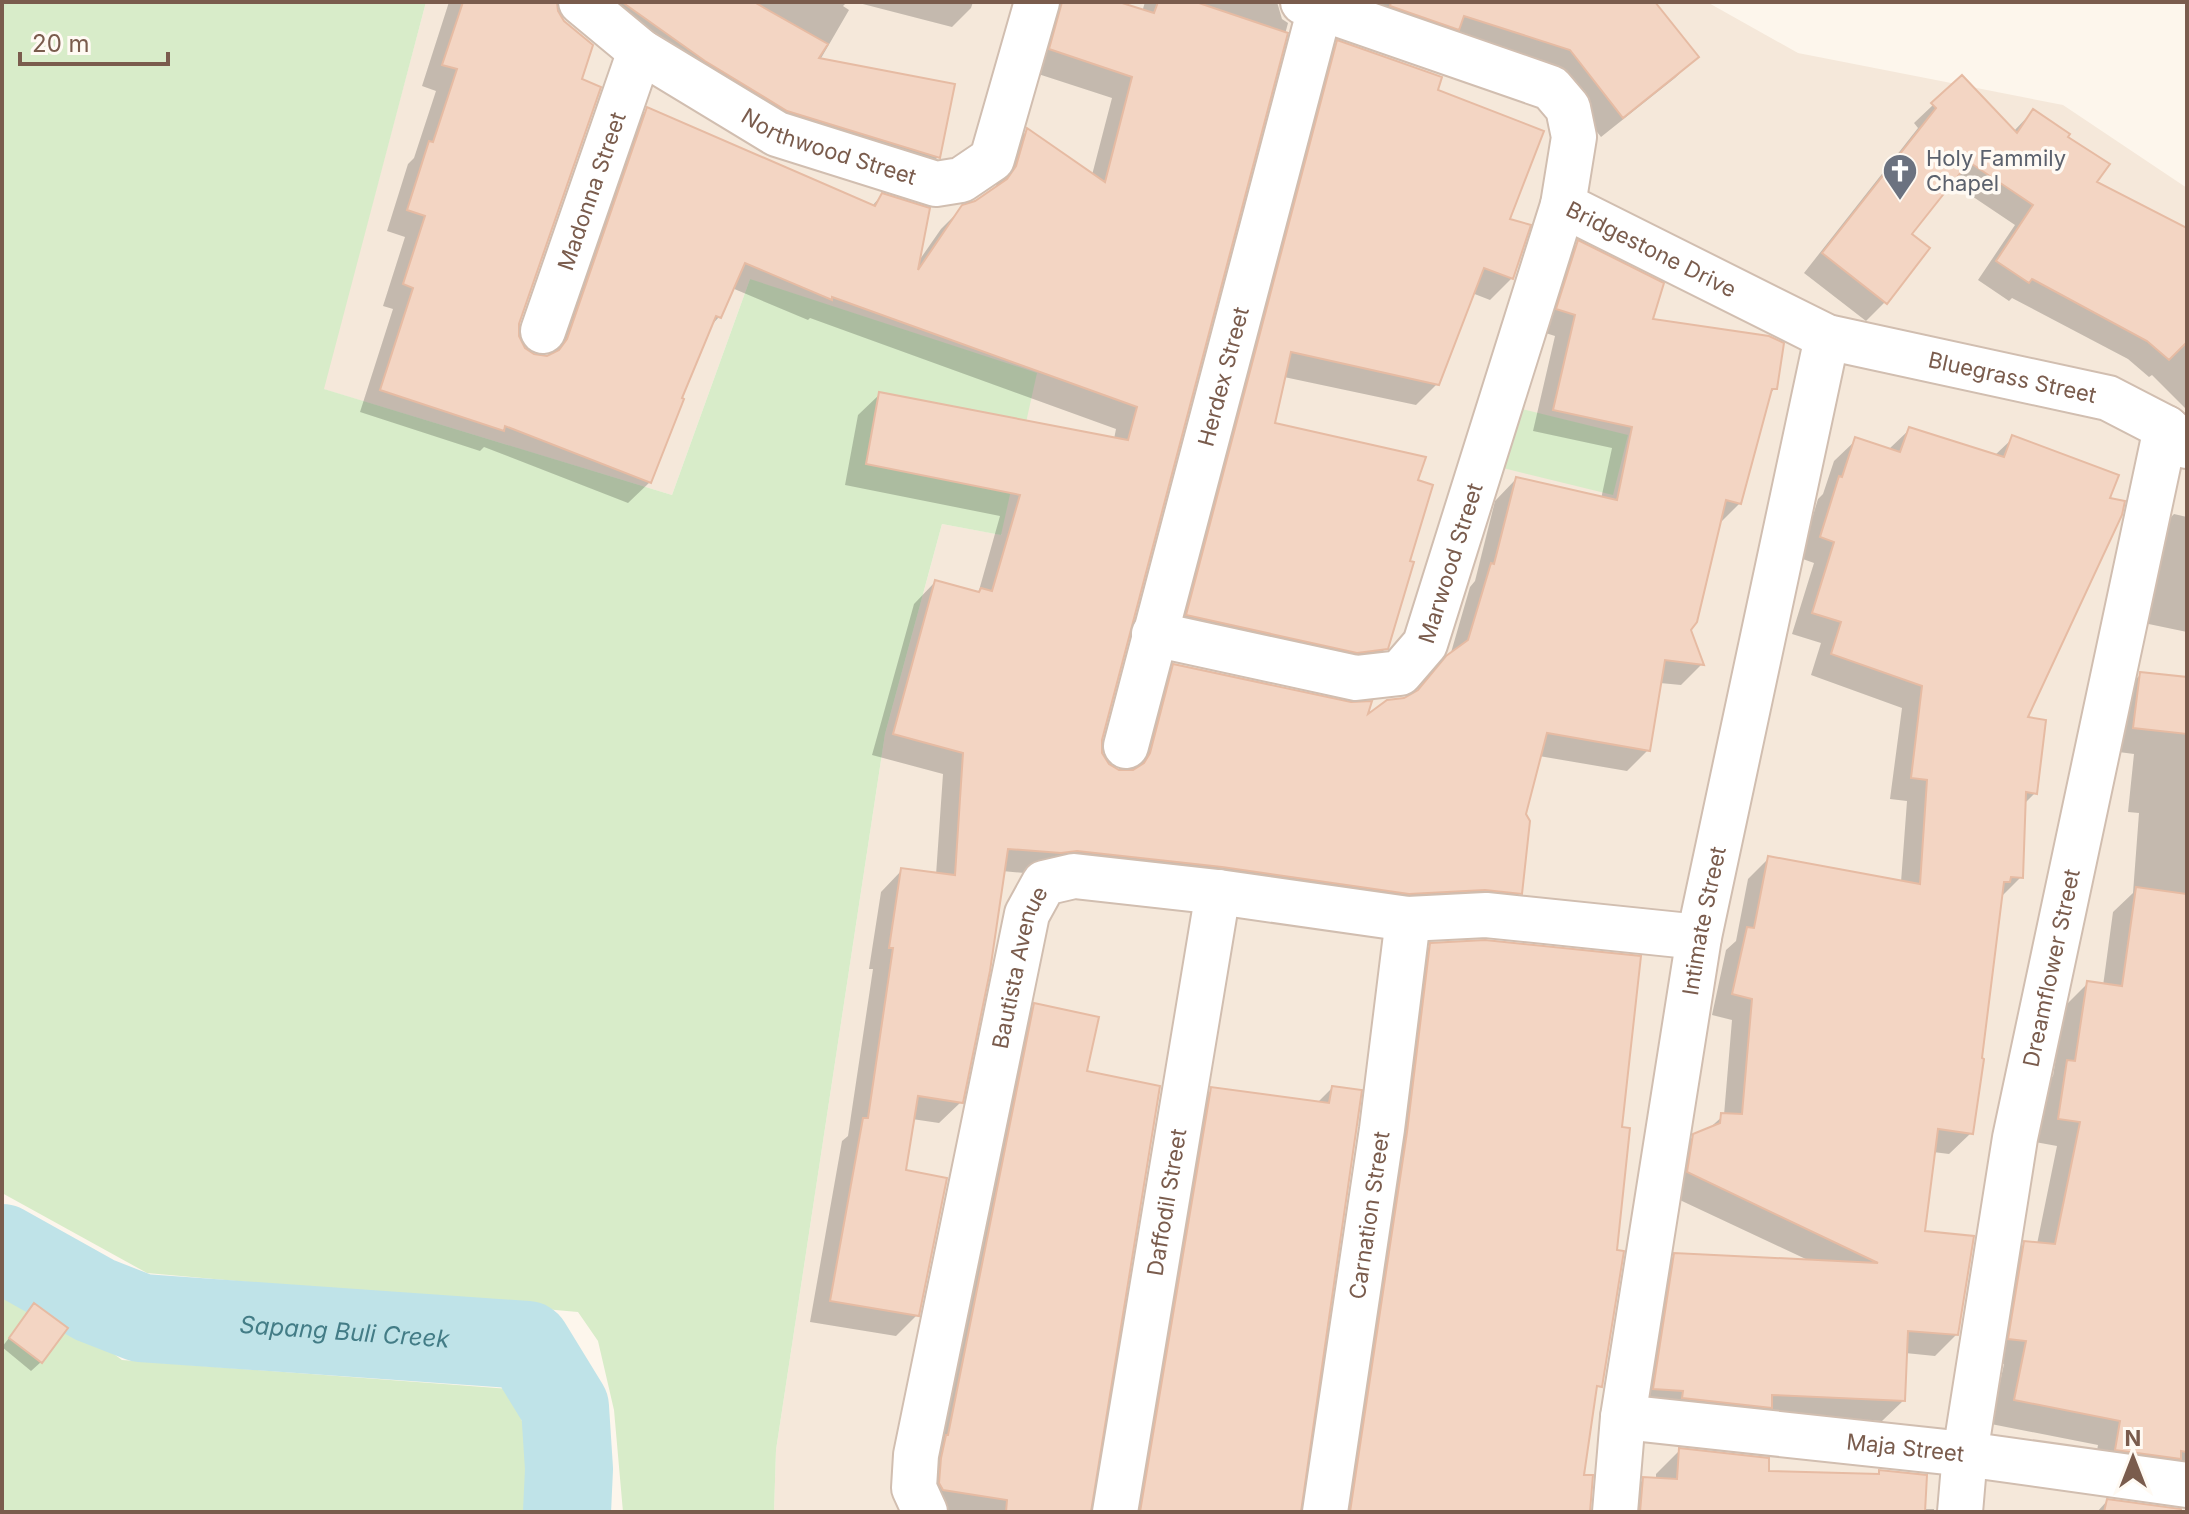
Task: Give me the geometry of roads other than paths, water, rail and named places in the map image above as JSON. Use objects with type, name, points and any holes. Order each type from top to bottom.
[{"type":"street","name":"Northwood Street","points":[[581,2],[640,51],[777,134],[936,184],[961,180],[992,159],[1037,2]]},
{"type":"street","name":"Bridgestone Drive","points":[[1311,5],[1551,88],[1568,108],[1574,137],[1563,205],[1827,337]]},
{"type":"street","name":"Herdex Street","points":[[1126,746],[1311,5]]},
{"type":"street","name":"Madonna Street","points":[[543,331],[640,51]]},
{"type":"street","name":"Marwood Street","points":[[1154,634],[1356,678],[1400,673],[1425,644],[1563,205]]},
{"type":"street","name":"Bluegrass Street","points":[[1827,337],[2108,398],[2177,437]]},
{"type":"street","name":"Intimate Street","points":[[1615,1512],[1623,1417],[1699,937],[1827,337]]},
{"type":"street","name":"Dreamflower Street","points":[[1960,1512],[1965,1454],[2015,1138],[2177,437]]},
{"type":"street","name":"Bautista Avenue","points":[[925,1512],[914,1488],[916,1455],[1027,914],[1044,883],[1074,876],[1218,892],[1408,919],[1486,915],[1699,937]]},
{"type":"street","name":"Daffodil Street","points":[[1115,1512],[1218,892]]},
{"type":"street","name":"Carnation Street","points":[[1325,1512],[1382,1129],[1408,919]]},
{"type":"street","name":"Maja Street","points":[[1623,1417],[1965,1454],[2187,1485]]},
{"type":"waterway","name":"Sapang Buli Creek","points":[[2,1248],[95,1300],[141,1318],[527,1345],[565,1407],[569,1469],[567,1512]]},
{"type":"place","name":"Holy Fammily Chapel","points":[[1900,202]]}]
